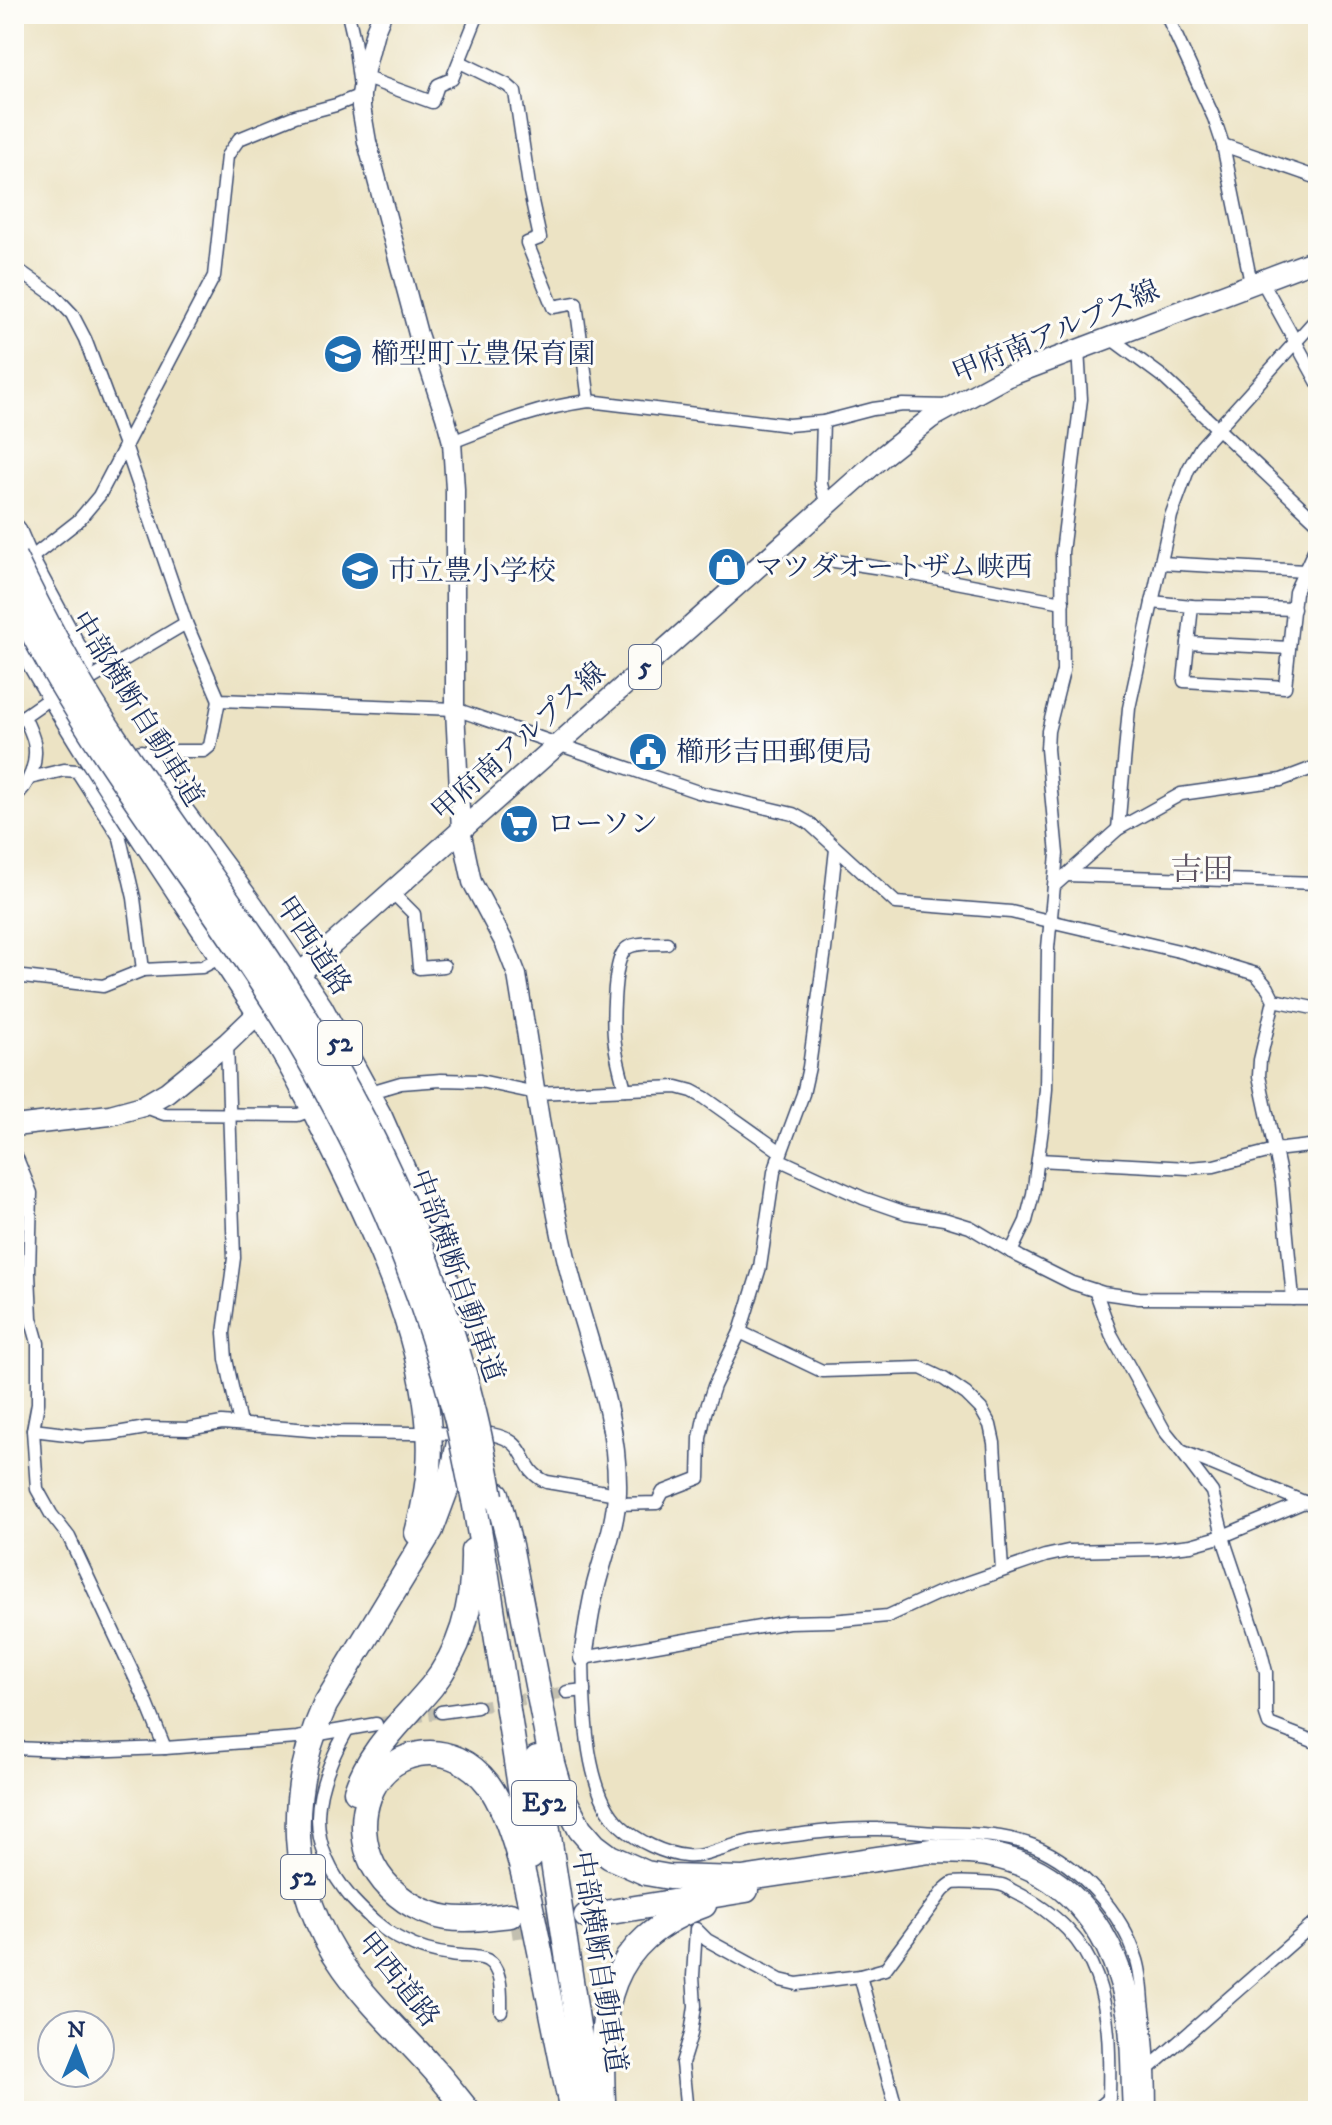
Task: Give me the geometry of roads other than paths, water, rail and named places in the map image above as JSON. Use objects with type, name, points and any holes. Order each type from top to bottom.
[{"type":"highway","name":"甲西道路","points":[[14,531],[20,559],[123,732],[252,907],[320,1007],[380,1117],[426,1222],[451,1293],[464,1361],[465,1405],[453,1471],[431,1530],[325,1705],[311,1736],[297,1801],[297,1832],[301,1869],[309,1899],[342,1965],[368,1999],[430,2064],[468,2111]]},
{"type":"highway","name":"中部横断自動車道","points":[[20,559],[41,613],[99,714],[276,972],[338,1074],[367,1126],[437,1291],[474,1412],[487,1576],[528,1842],[575,2111]]},
{"type":"highway","name":"中部横断自動車道","points":[[14,596],[84,724],[256,975],[321,1081],[350,1133],[408,1266],[508,1574],[591,2111]]},
{"type":"highway","name":"甲西道路","points":[[14,626],[52,695],[259,1014],[314,1109],[390,1275],[423,1387],[429,1434],[428,1482],[424,1508],[405,1565],[383,1608]]},
{"type":"highway","points":[[482,1498],[510,1545],[552,1763],[560,1791],[580,1829],[594,1845],[628,1867],[669,1877],[743,1885]]},
{"type":"highway","points":[[482,1498],[464,1626],[445,1667],[377,1749],[365,1769],[354,1800],[351,1832],[354,1854],[374,1890],[390,1907],[410,1919],[431,1928],[455,1931],[482,1931],[510,1921],[456,1919],[433,1915],[413,1906],[396,1895],[383,1881],[367,1848],[364,1829],[369,1792],[390,1766],[404,1758],[435,1753],[450,1756],[476,1771],[495,1796],[511,1832],[530,1902],[575,2111]]},
{"type":"highway","points":[[604,2111],[602,2040],[609,1992],[617,1974],[639,1943],[673,1919],[743,1885],[930,1851],[961,1851],[1010,1860],[1054,1882],[1093,1919],[1109,1945],[1125,1989],[1131,2021],[1135,2111]]},
{"type":"highway","points":[[585,1910],[743,1885],[930,1862],[961,1861],[1008,1870],[1051,1892],[1070,1908],[1099,1947],[1109,1969],[1121,2022],[1124,2111]]},
{"type":"main road","name":"甲府南アルプス線","points":[[14,1126],[110,1115],[143,1106],[167,1092],[227,1043],[298,975],[903,438],[951,406],[1006,377],[1318,259]]},
{"type":"street","points":[[348,14],[362,86],[367,142],[418,334],[452,442],[455,489],[455,709],[461,830],[472,882],[505,944],[517,975],[568,1263],[612,1428],[616,1499],[583,1658],[589,1746],[601,1800],[619,1825],[641,1841],[686,1863],[752,1840],[877,1828],[1001,1837],[1034,1846],[1066,1865],[1085,1881],[1129,1939],[1138,1962],[1148,2043],[1150,2111]]},
{"type":"street","points":[[20,559],[78,521],[99,496],[214,276],[227,156],[239,139],[295,116],[336,105],[362,86],[382,14]]},
{"type":"street","points":[[362,86],[432,102],[438,85],[452,79],[478,14]]},
{"type":"street","points":[[1166,14],[1214,118],[1256,281],[1318,383]]},
{"type":"street","points":[[460,62],[515,92],[540,238],[527,243],[553,307],[576,303],[589,401]]},
{"type":"street","points":[[1223,145],[1318,178]]},
{"type":"street","points":[[14,267],[55,296],[72,314],[85,339],[186,623],[219,700],[210,746],[204,751],[161,751],[141,758]]},
{"type":"street","points":[[1118,829],[1129,708],[1171,516],[1188,470],[1201,447],[1318,317]]},
{"type":"street","points":[[1109,337],[1163,377],[1318,523]]},
{"type":"street","points":[[1011,1252],[1026,1221],[1038,1160],[1046,1089],[1048,948],[1057,854],[1047,749],[1048,731],[1063,671],[1062,552],[1081,399],[1078,349]]},
{"type":"street","points":[[452,442],[526,413],[589,401],[788,425],[823,422],[903,405],[951,406]]},
{"type":"street","points":[[823,422],[821,484],[827,506]]},
{"type":"street","points":[[1192,606],[1184,681],[1285,687],[1295,592],[1318,542]]},
{"type":"street","points":[[828,560],[1063,602]]},
{"type":"street","points":[[1161,563],[1305,571]]},
{"type":"street","points":[[1152,602],[1294,609]]},
{"type":"street","points":[[14,797],[30,778],[35,754],[34,740],[19,718],[52,695],[91,679],[186,623]]},
{"type":"street","points":[[1188,643],[1289,648]]},
{"type":"street","points":[[219,700],[455,709],[698,792],[793,814],[809,823],[896,903],[1011,912],[1183,952],[1256,974],[1274,1000],[1259,1076],[1282,1183],[1293,1299]]},
{"type":"street","points":[[1054,886],[1118,829],[1181,794],[1281,780],[1318,766]]},
{"type":"street","points":[[30,778],[64,770],[77,771],[120,838],[134,898],[143,970]]},
{"type":"street","points":[[33,1430],[83,1436],[146,1428],[188,1429],[222,1423],[334,1432],[491,1434],[511,1440],[538,1478],[616,1499],[657,1503],[663,1492],[699,1478],[700,1438],[705,1413],[714,1386],[740,1332],[760,1267],[779,1156],[803,1094],[809,1067],[836,849]]},
{"type":"street","points":[[1066,875],[1318,883]]},
{"type":"street","points":[[392,892],[414,914],[419,968],[444,966]]},
{"type":"street","points":[[625,1089],[613,1022],[617,971],[623,951],[631,945],[667,943]]},
{"type":"street","points":[[14,976],[103,986],[143,970],[202,967],[223,956]]},
{"type":"street","points":[[1274,1000],[1318,1009]]},
{"type":"street","points":[[227,1043],[234,1258],[224,1333],[226,1359],[240,1424]]},
{"type":"street","points":[[367,1093],[401,1083],[441,1080],[480,1081],[536,1093],[677,1087],[705,1098],[779,1156],[863,1198],[906,1213],[970,1227],[1072,1283],[1139,1298],[1318,1299]]},
{"type":"street","points":[[143,1106],[164,1114],[298,1115],[314,1109]]},
{"type":"street","points":[[1038,1160],[1188,1168],[1214,1166],[1275,1150],[1318,1145]]},
{"type":"street","points":[[14,1151],[31,1193],[29,1288],[31,1318],[38,1343],[38,1403],[33,1430],[37,1489],[69,1537],[165,1748]]},
{"type":"street","points":[[1095,1290],[1111,1334],[1164,1430],[1212,1492],[1266,1672],[1266,1715],[1269,1724],[1318,1743]]},
{"type":"street","points":[[740,1332],[822,1371],[921,1368],[966,1394],[981,1409],[990,1425],[994,1443],[1002,1570]]},
{"type":"street","points":[[1181,1451],[1318,1506]]},
{"type":"street","points":[[583,1658],[788,1622],[888,1616],[938,1593],[1045,1556],[1068,1551],[1191,1545],[1223,1536],[1304,1502]]},
{"type":"street","points":[[567,1692],[584,1690]]},
{"type":"street","points":[[441,1712],[477,1707]]},
{"type":"street","points":[[14,1748],[86,1751],[165,1748],[311,1736],[376,1724]]},
{"type":"street","points":[[347,1730],[330,1763],[319,1797],[319,1829],[325,1858],[363,1912],[404,1942],[447,1955],[487,1960],[495,1968],[501,2011]]},
{"type":"street","points":[[690,2111],[686,2103],[682,2063],[695,2006],[695,1926],[707,1940],[780,1980],[797,1984],[860,1976],[885,1969],[943,1891],[953,1883],[1001,1884],[1027,1898],[1052,1913],[1067,1927],[1091,1960],[1101,1985],[1108,2036],[1109,2099],[1095,2111]]},
{"type":"street","points":[[1149,2068],[1318,1920]]},
{"type":"street","points":[[860,1976],[897,2111]]},
{"type":"tunnel","points":[[477,1707],[567,1692]]},
{"type":"tunnel","points":[[376,1724],[441,1712]]},
{"type":"tunnel","points":[[511,1927],[586,1916]]},
{"type":"place","name":"櫛型町立豊保育園","points":[[343,354]]},
{"type":"place","name":"マツダオートザム峡西","points":[[727,567]]},
{"type":"place","name":"市立豊小学校","points":[[360,571]]},
{"type":"place","name":"櫛形吉田郵便局","points":[[648,752]]},
{"type":"place","name":"ローソン","points":[[519,824]]},
{"type":"district","name":"吉田","points":[[1202,871]]}]
